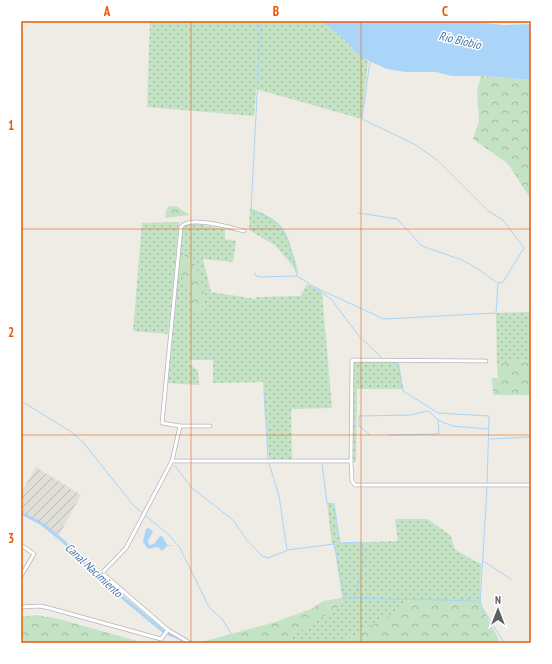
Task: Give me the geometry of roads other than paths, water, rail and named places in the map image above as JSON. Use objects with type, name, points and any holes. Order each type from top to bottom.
[{"type":"street","points":[[210,426],[180,426],[162,423],[181,227],[183,224],[189,222],[224,226],[244,231]]},
{"type":"street","points":[[486,361],[352,360],[352,481],[355,485],[531,485]]},
{"type":"street","points":[[180,426],[172,461],[126,548],[102,573],[168,630],[190,643]]},
{"type":"street","points":[[172,461],[351,461]]},
{"type":"street","points":[[21,545],[34,554],[21,576]]},
{"type":"street","points":[[21,606],[49,608],[161,639],[168,630]]},
{"type":"water","name":"Río Biobío","points":[[320,21],[463,21],[504,25],[531,24],[531,80],[486,76],[452,76],[436,72],[406,72],[387,69],[360,57],[341,36]]},
{"type":"water","points":[[148,528],[153,531],[148,541],[149,545],[154,544],[160,536],[163,537],[167,545],[173,545],[167,546],[162,551],[158,547],[148,549],[143,542],[146,529]]},
{"type":"waterway","points":[[261,21],[251,210],[270,218],[281,227],[289,244],[297,276],[310,284]]},
{"type":"waterway","points":[[310,285],[384,319],[496,313],[498,283],[503,282],[524,248],[503,220],[488,211],[437,160],[414,144],[362,119],[370,61]]},
{"type":"waterway","points":[[359,213],[397,219],[422,246],[462,260],[480,270],[497,283]]},
{"type":"waterway","points":[[255,273],[256,276],[262,277],[296,276]]},
{"type":"waterway","points":[[314,287],[331,299],[359,336],[383,359]]},
{"type":"waterway","points":[[398,363],[403,391],[438,413],[489,416],[487,484]]},
{"type":"waterway","points":[[264,392],[268,459]]},
{"type":"waterway","points":[[21,401],[70,431],[83,442],[133,505],[170,536],[180,548],[209,607],[223,620],[238,643]]},
{"type":"waterway","points":[[370,435],[359,426],[359,416],[411,415],[426,411],[430,412],[438,420],[452,426],[489,429]]},
{"type":"waterway","points":[[388,435],[439,434],[438,421]]},
{"type":"waterway","points":[[490,439],[531,437]]},
{"type":"waterway","points":[[269,463],[279,496],[287,550],[334,544],[345,598],[480,601]]},
{"type":"waterway","points":[[322,464],[327,503],[334,504],[340,543],[362,542],[364,563],[354,598]]},
{"type":"waterway","points":[[175,466],[192,488],[233,520],[246,539],[262,556],[268,558],[286,551]]},
{"type":"waterway","points":[[487,487],[480,604],[504,643]]},
{"type":"waterway","name":"Canal Nacimiento","points":[[21,513],[42,524],[63,541],[98,577],[164,632]]},
{"type":"waterway","points":[[483,561],[511,579]]},
{"type":"waterway","name":"Canal Nacimiento","points":[[169,634],[187,643]]}]
